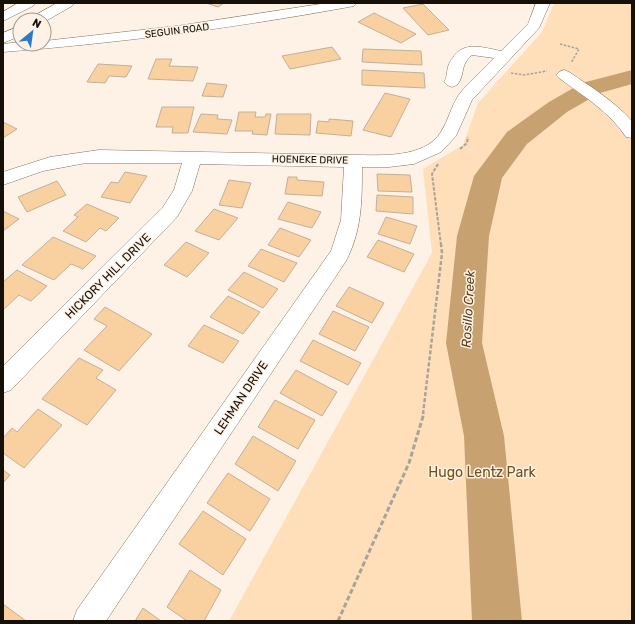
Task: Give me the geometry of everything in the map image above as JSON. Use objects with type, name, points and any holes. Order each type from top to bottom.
[{"type":"street","points":[[3,17],[28,3]]},
{"type":"street","points":[[51,12],[67,3]]},
{"type":"street","name":"SEGUIN ROAD","points":[[3,48],[128,37],[217,26],[349,3]]},
{"type":"street","name":"HOENEKE DRIVE","points":[[3,179],[18,172],[48,163],[78,157],[193,157],[353,161],[389,161],[414,158],[435,148],[448,136],[465,98],[505,63],[534,25],[543,3]]},
{"type":"street","points":[[3,39],[12,34]]},
{"type":"street","points":[[452,82],[455,78],[454,72],[461,56],[471,50],[505,63]]},
{"type":"street","points":[[564,75],[608,107],[632,133]]},
{"type":"street","name":"HICKORY HILL DRIVE","points":[[3,382],[170,212],[183,191],[193,157]]},
{"type":"street","name":"LEHMAN DRIVE","points":[[88,621],[339,255],[345,243],[352,218],[353,161]]},
{"type":"path","points":[[505,63],[518,75],[549,71],[564,75],[579,50],[560,44]]},
{"type":"path","points":[[455,153],[467,143],[468,135]]},
{"type":"path","points":[[338,621],[410,463],[423,418],[442,253],[434,200],[432,174],[438,164],[444,160]]},
{"type":"green space","name":"Hugo Lentz Park","points":[[554,3],[632,3],[632,621],[229,621],[432,253],[423,169],[463,145],[478,103],[542,32]]},
{"type":"building","points":[[206,3],[224,3],[218,7]]},
{"type":"building","points":[[423,4],[449,30],[428,35],[403,8]]},
{"type":"building","points":[[374,13],[416,34],[401,43],[358,22]]},
{"type":"building","points":[[332,47],[341,59],[290,69],[282,56]]},
{"type":"building","points":[[363,49],[421,51],[422,65],[362,62]]},
{"type":"building","points":[[156,59],[172,59],[169,66],[198,67],[193,81],[148,79]]},
{"type":"building","points":[[98,64],[132,66],[126,77],[109,76],[105,83],[87,82]]},
{"type":"building","points":[[362,70],[424,73],[425,88],[362,85]]},
{"type":"building","points":[[207,83],[227,85],[223,97],[202,96]]},
{"type":"building","points":[[385,93],[410,99],[391,137],[363,130]]},
{"type":"building","points":[[162,107],[194,107],[188,133],[172,133],[173,127],[156,127]]},
{"type":"building","points":[[239,112],[256,112],[255,117],[265,117],[266,114],[271,114],[267,135],[252,134],[253,131],[235,131]]},
{"type":"building","points":[[201,114],[218,115],[217,119],[232,120],[227,134],[193,132]]},
{"type":"building","points":[[277,114],[311,114],[310,135],[275,134]]},
{"type":"building","points":[[329,119],[353,121],[351,136],[316,133],[318,121],[329,122]]},
{"type":"building","points":[[3,122],[17,129],[3,138]]},
{"type":"building","points":[[125,172],[147,176],[130,203],[101,197],[111,182],[118,183]]},
{"type":"building","points":[[377,174],[410,175],[412,192],[378,191]]},
{"type":"building","points":[[288,177],[297,177],[297,180],[324,182],[322,196],[285,194]]},
{"type":"building","points":[[229,180],[251,183],[242,208],[219,205]]},
{"type":"building","points":[[57,181],[66,195],[27,212],[18,197]]},
{"type":"building","points":[[377,195],[413,197],[413,214],[376,211]]},
{"type":"building","points":[[288,202],[321,212],[312,228],[278,219]]},
{"type":"building","points":[[87,204],[119,218],[106,231],[100,228],[86,242],[63,231],[78,217],[74,215]]},
{"type":"building","points":[[214,209],[238,218],[219,240],[195,231]]},
{"type":"building","points":[[3,211],[19,219],[3,231]]},
{"type":"building","points":[[386,217],[417,226],[410,244],[378,234]]},
{"type":"building","points":[[280,228],[311,240],[299,257],[268,245]]},
{"type":"building","points":[[53,237],[96,256],[83,269],[71,264],[54,280],[22,265]]},
{"type":"building","points":[[378,240],[414,254],[404,272],[367,257]]},
{"type":"building","points":[[186,242],[209,253],[187,277],[164,265]]},
{"type":"building","points":[[261,249],[297,263],[284,282],[248,266]]},
{"type":"building","points":[[17,270],[47,286],[31,301],[19,295],[3,310],[3,282]]},
{"type":"building","points":[[244,272],[278,289],[263,308],[228,290]]},
{"type":"building","points":[[349,287],[384,303],[372,323],[336,306]]},
{"type":"building","points":[[228,296],[260,312],[243,334],[210,317]]},
{"type":"building","points":[[105,307],[152,334],[119,371],[84,350],[107,326],[94,319]]},
{"type":"building","points":[[333,311],[369,327],[355,351],[319,334]]},
{"type":"building","points":[[204,325],[239,341],[223,363],[188,346]]},
{"type":"building","points":[[313,340],[361,363],[348,385],[300,361]]},
{"type":"building","points":[[79,358],[103,370],[96,378],[116,390],[87,425],[42,399]]},
{"type":"building","points":[[296,370],[337,392],[322,416],[280,393]]},
{"type":"building","points":[[275,400],[315,420],[298,449],[258,427]]},
{"type":"building","points":[[38,409],[62,425],[24,468],[3,453],[3,438],[12,428],[17,432]]},
{"type":"building","points":[[253,436],[296,461],[278,491],[235,464]]},
{"type":"building","points":[[3,470],[10,475],[3,483]]},
{"type":"building","points":[[228,473],[270,499],[250,531],[207,503]]},
{"type":"building","points":[[203,511],[246,539],[223,575],[179,544]]},
{"type":"building","points":[[190,570],[221,590],[204,621],[187,621],[167,607]]},
{"type":"building","points":[[3,604],[26,621],[3,621]]},
{"type":"building","points":[[143,608],[161,621],[135,621]]},
{"type":"waterway","name":"Rosillo Creek","points":[[497,621],[484,436],[464,343],[473,236],[488,176],[517,138],[558,107],[591,88],[632,77]]}]
